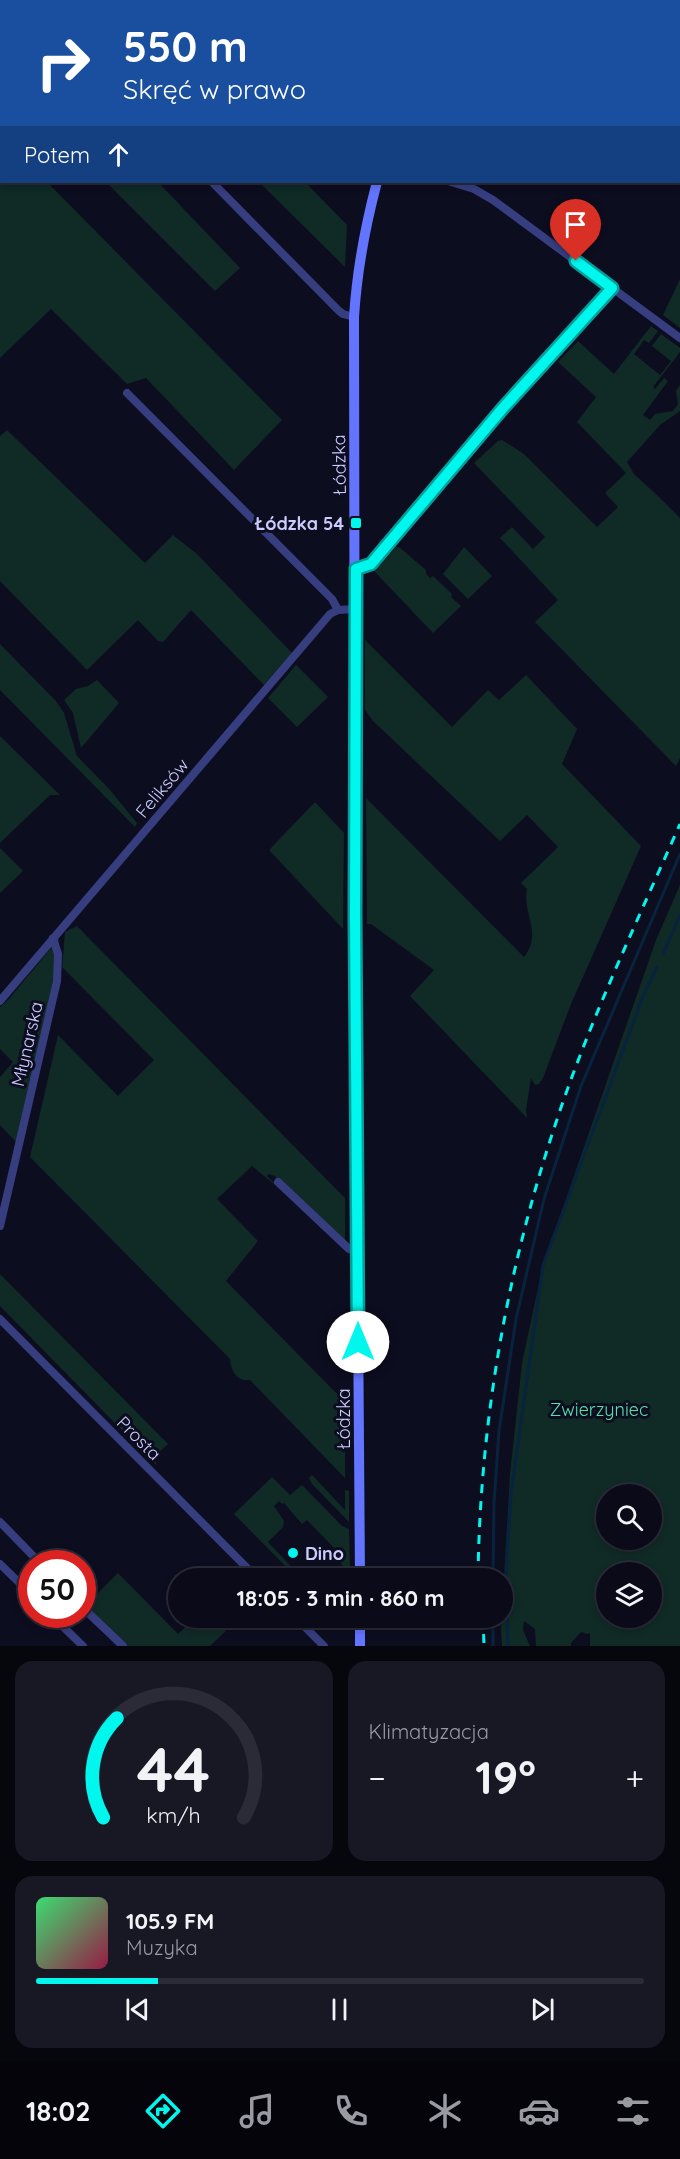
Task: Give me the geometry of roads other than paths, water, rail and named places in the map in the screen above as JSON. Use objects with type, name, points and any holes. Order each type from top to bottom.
[{"type":"main road","name":"Łódzka","points":[[360,1568],[354,317],[360,247],[376,183]]},
{"type":"main road","points":[[360,1628],[360,1646]]},
{"type":"street","points":[[213,183],[339,311],[354,317]]},
{"type":"street","points":[[454,183],[474,189],[493,200],[680,338]]},
{"type":"street","points":[[356,569],[371,564],[503,408],[612,288]]},
{"type":"street","points":[[127,393],[332,599],[338,610],[356,609]]},
{"type":"street","name":"Feliksów","points":[[0,1001],[330,614],[338,610]]},
{"type":"street","name":"Młynarska","points":[[0,1226],[57,981],[58,954],[53,938]]},
{"type":"street","points":[[278,1182],[349,1249],[358,1251]]},
{"type":"street","name":"Prosta","points":[[0,1319],[247,1568]]},
{"type":"street","points":[[0,1522],[27,1550]]},
{"type":"street","points":[[0,1564],[18,1581]]},
{"type":"street","points":[[96,1620],[123,1646]]},
{"type":"street","points":[[64,1628],[82,1646]]},
{"type":"street","points":[[306,1628],[324,1646]]},
{"type":"waterway","points":[[493,1568],[494,1502],[499,1431],[516,1319],[544,1199],[581,1086],[680,854]]},
{"type":"waterway","points":[[663,954],[680,915]]},
{"type":"waterway","points":[[508,1646],[506,1578],[511,1494],[543,1265],[644,994],[657,967]]},
{"type":"waterway","points":[[493,1628],[493,1646]]},
{"type":"railway","points":[[478,1568],[480,1517],[492,1395],[514,1275],[528,1216],[564,1099],[590,1029],[680,824]]},
{"type":"railway","points":[[483,1628],[484,1646]]},
{"type":"place","name":"Łódzka 54","points":[[356,523]]},
{"type":"place","name":"Dino","points":[[293,1553]]},
{"type":"park label","name":"Zwierzyniec","points":[[599,1409]]}]
